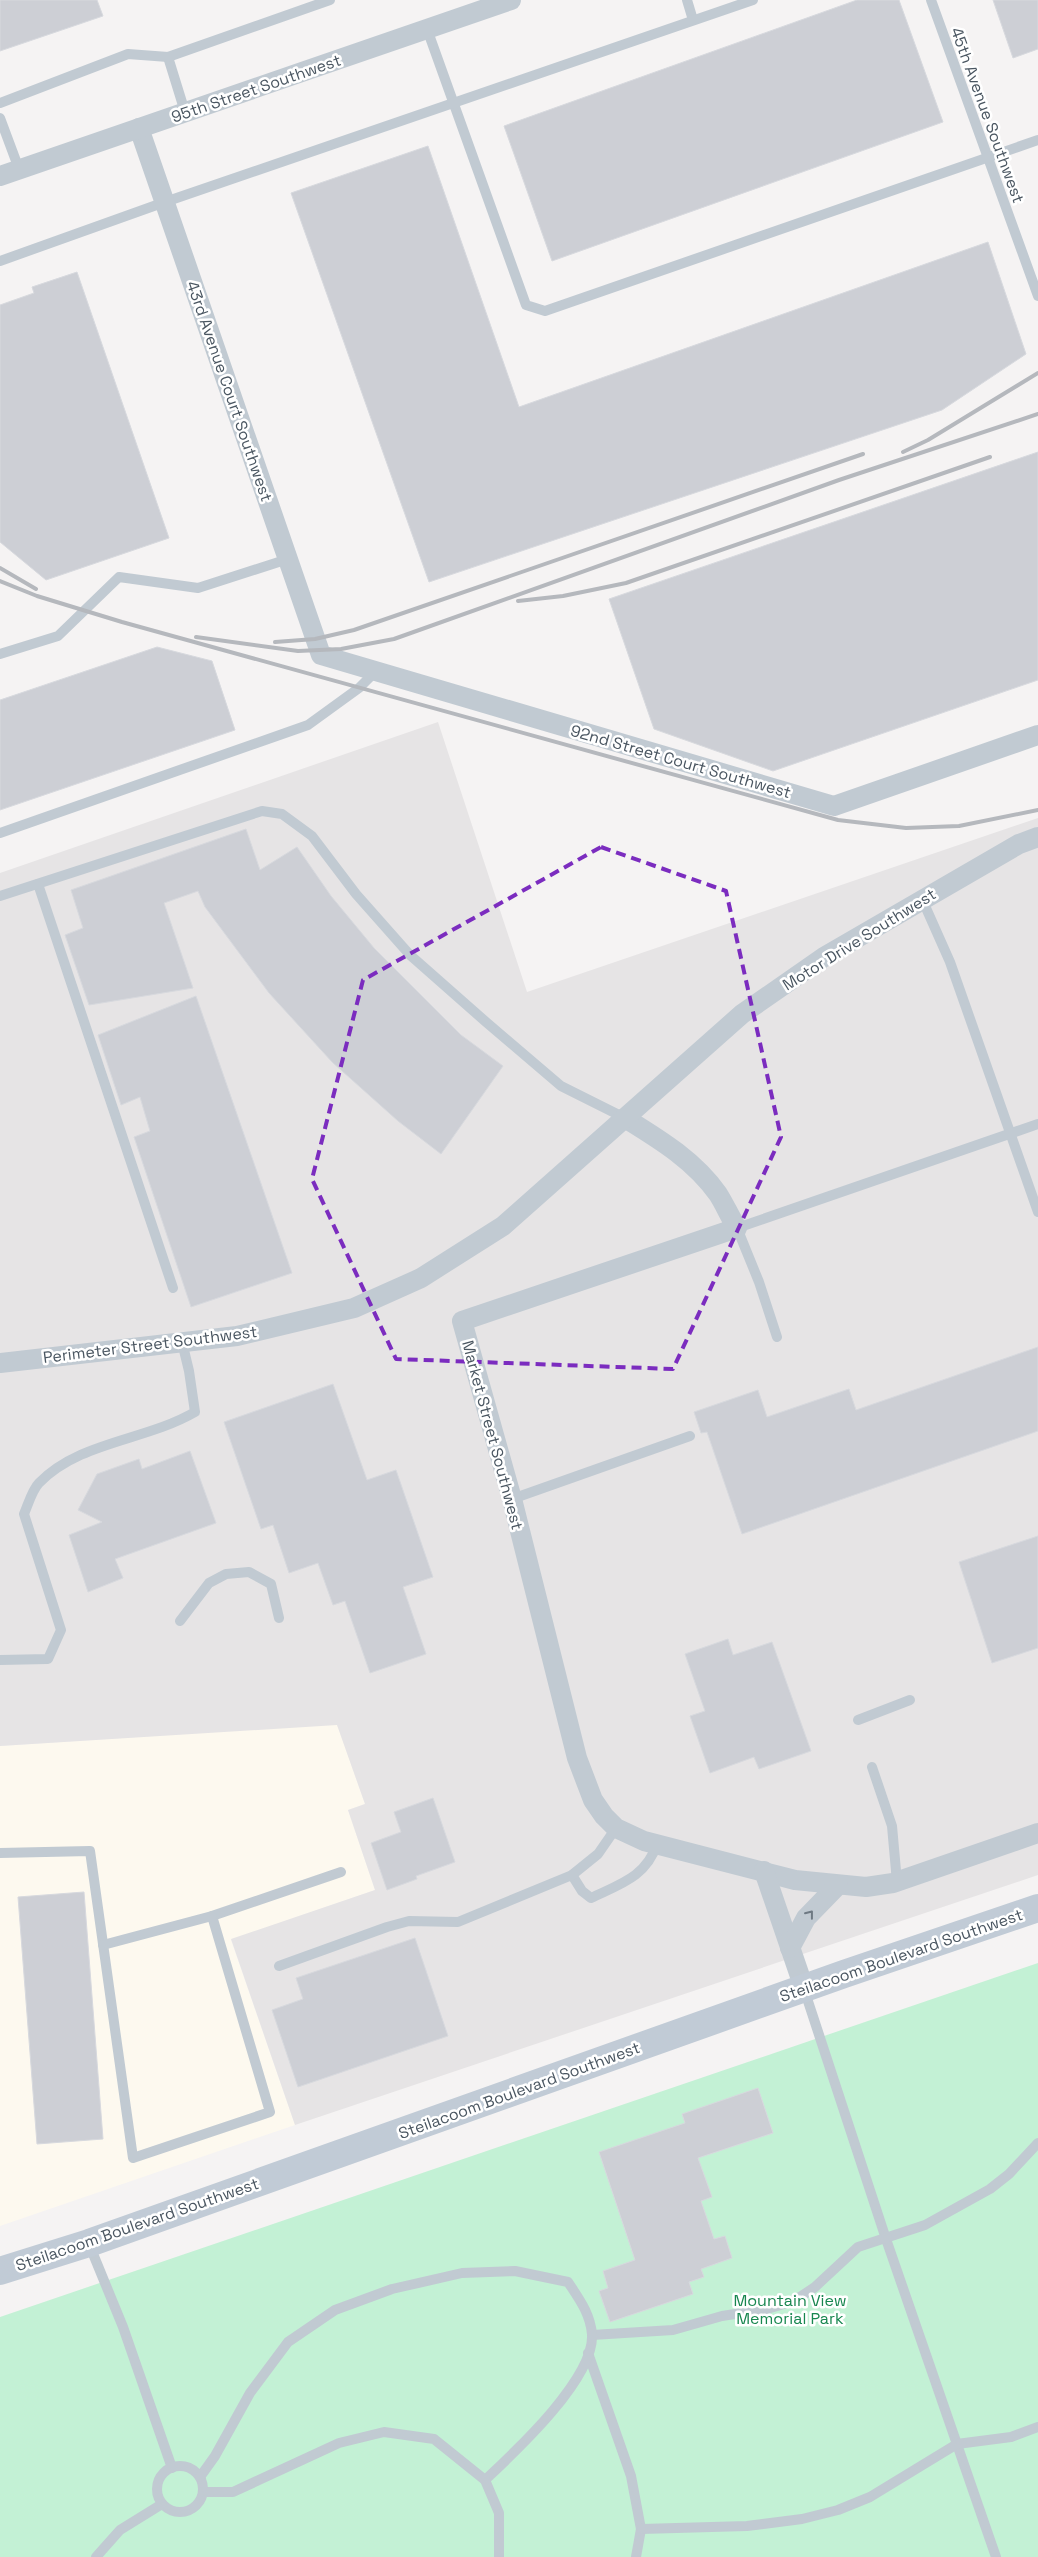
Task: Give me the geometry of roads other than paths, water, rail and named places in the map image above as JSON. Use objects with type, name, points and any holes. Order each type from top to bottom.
[{"type":"main road","name":"Steilacoom Boulevard Southwest","points":[[0,2271],[88,2243],[804,1988],[1038,1908]]},
{"type":"street","name":"95th Street Southwest","points":[[0,176],[511,0]]},
{"type":"street","name":"43rd Avenue Court Southwest","points":[[139,128],[321,655]]},
{"type":"street","name":"92nd Street Court Southwest","points":[[321,655],[834,806],[1038,735]]},
{"type":"street","name":"Motor Drive Southwest","points":[[625,1118],[742,1014],[824,957],[1019,844],[1038,837]]},
{"type":"street","points":[[625,1118],[667,1144],[692,1166],[717,1193],[737,1228]]},
{"type":"street","name":"Perimeter Street Southwest","points":[[0,1363],[237,1336],[354,1308],[421,1278],[504,1226],[576,1164],[625,1118]]},
{"type":"street","name":"Market Street Southwest","points":[[737,1228],[462,1321],[512,1499],[584,1781],[593,1800],[604,1816],[616,1828],[628,1834],[657,1844],[795,1880],[838,1886],[866,1887],[897,1882],[1038,1833]]},
{"type":"street","points":[[764,1871],[804,1988]]},
{"type":"street","points":[[790,1948],[806,1918],[838,1886]]},
{"type":"lane","points":[[0,103],[128,54],[168,57],[330,0]]},
{"type":"lane","points":[[687,0],[693,20]]},
{"type":"lane","points":[[0,261],[453,102],[753,0]]},
{"type":"lane","name":"45th Avenue Southwest","points":[[931,0],[1038,296]]},
{"type":"lane","points":[[427,29],[526,305],[545,311],[1038,140]]},
{"type":"lane","points":[[168,57],[185,112]]},
{"type":"lane","points":[[0,118],[19,169]]},
{"type":"lane","points":[[0,654],[58,636],[119,577],[198,588],[288,559]]},
{"type":"lane","points":[[0,833],[308,725],[359,688],[376,671]]},
{"type":"lane","points":[[0,896],[262,810],[282,814],[312,836],[356,894],[410,955],[451,992],[561,1086],[625,1118]]},
{"type":"lane","points":[[38,884],[173,1288]]},
{"type":"lane","points":[[922,899],[950,962],[1038,1212]]},
{"type":"lane","points":[[777,1337],[759,1282],[737,1228],[1038,1124]]},
{"type":"lane","points":[[0,1660],[48,1659],[61,1630],[24,1514],[38,1484],[71,1458],[176,1423],[195,1412],[189,1371],[182,1342]]},
{"type":"lane","points":[[512,1499],[690,1436]]},
{"type":"lane","points":[[180,1621],[208,1583],[226,1574],[249,1572],[271,1584],[279,1618]]},
{"type":"lane","points":[[858,1720],[910,1700]]},
{"type":"lane","points":[[872,1767],[892,1826],[897,1882]]},
{"type":"lane","points":[[279,1966],[409,1921],[458,1922],[572,1876],[598,1854],[616,1828]]},
{"type":"lane","points":[[572,1876],[582,1891],[591,1898],[632,1878],[651,1861],[657,1844]]},
{"type":"lane","points":[[0,1853],[90,1851],[133,2158],[270,2112],[212,1916]]},
{"type":"lane","points":[[103,1945],[212,1916],[341,1872]]},
{"type":"lane","points":[[804,1988],[886,2239],[996,2557]]},
{"type":"lane","points":[[592,2335],[673,2330],[722,2316],[766,2309],[794,2301],[815,2287],[858,2247],[925,2226],[990,2189],[1009,2174],[1038,2142]]},
{"type":"lane","points":[[88,2243],[123,2327],[172,2468]]},
{"type":"lane","points":[[200,2477],[216,2456],[250,2393],[288,2342],[336,2310],[392,2289],[462,2273],[515,2271],[568,2282],[587,2310],[592,2335],[582,2372],[530,2438],[485,2480]]},
{"type":"lane","points":[[588,2353],[631,2476],[641,2529],[636,2557]]},
{"type":"lane","points":[[641,2529],[747,2526],[802,2518],[838,2510],[870,2497],[957,2444],[1011,2437],[1038,2426]]},
{"type":"lane","points":[[203,2492],[233,2492],[339,2443],[384,2432],[434,2439],[485,2480],[499,2514],[499,2557]]},
{"type":"lane","points":[[188,2467],[200,2477],[203,2492],[196,2506],[188,2512],[172,2511],[162,2504],[158,2497],[157,2486],[160,2478],[172,2468],[188,2467]]},
{"type":"lane","points":[[96,2557],[120,2530],[162,2504]]},
{"type":"railway","points":[[903,452],[928,440],[1038,373]]},
{"type":"railway","points":[[196,637],[298,651],[341,649],[394,639],[839,480],[1038,414]]},
{"type":"railway","points":[[275,642],[315,639],[354,630],[863,454]]},
{"type":"railway","points":[[518,601],[563,596],[626,583],[990,457]]},
{"type":"railway","points":[[0,568],[36,589]]},
{"type":"railway","points":[[0,581],[37,596],[122,622],[838,820],[906,828],[959,826],[1038,810]]},
{"type":"park label","name":"Mountain View Memorial Park","points":[[790,2309]]}]
